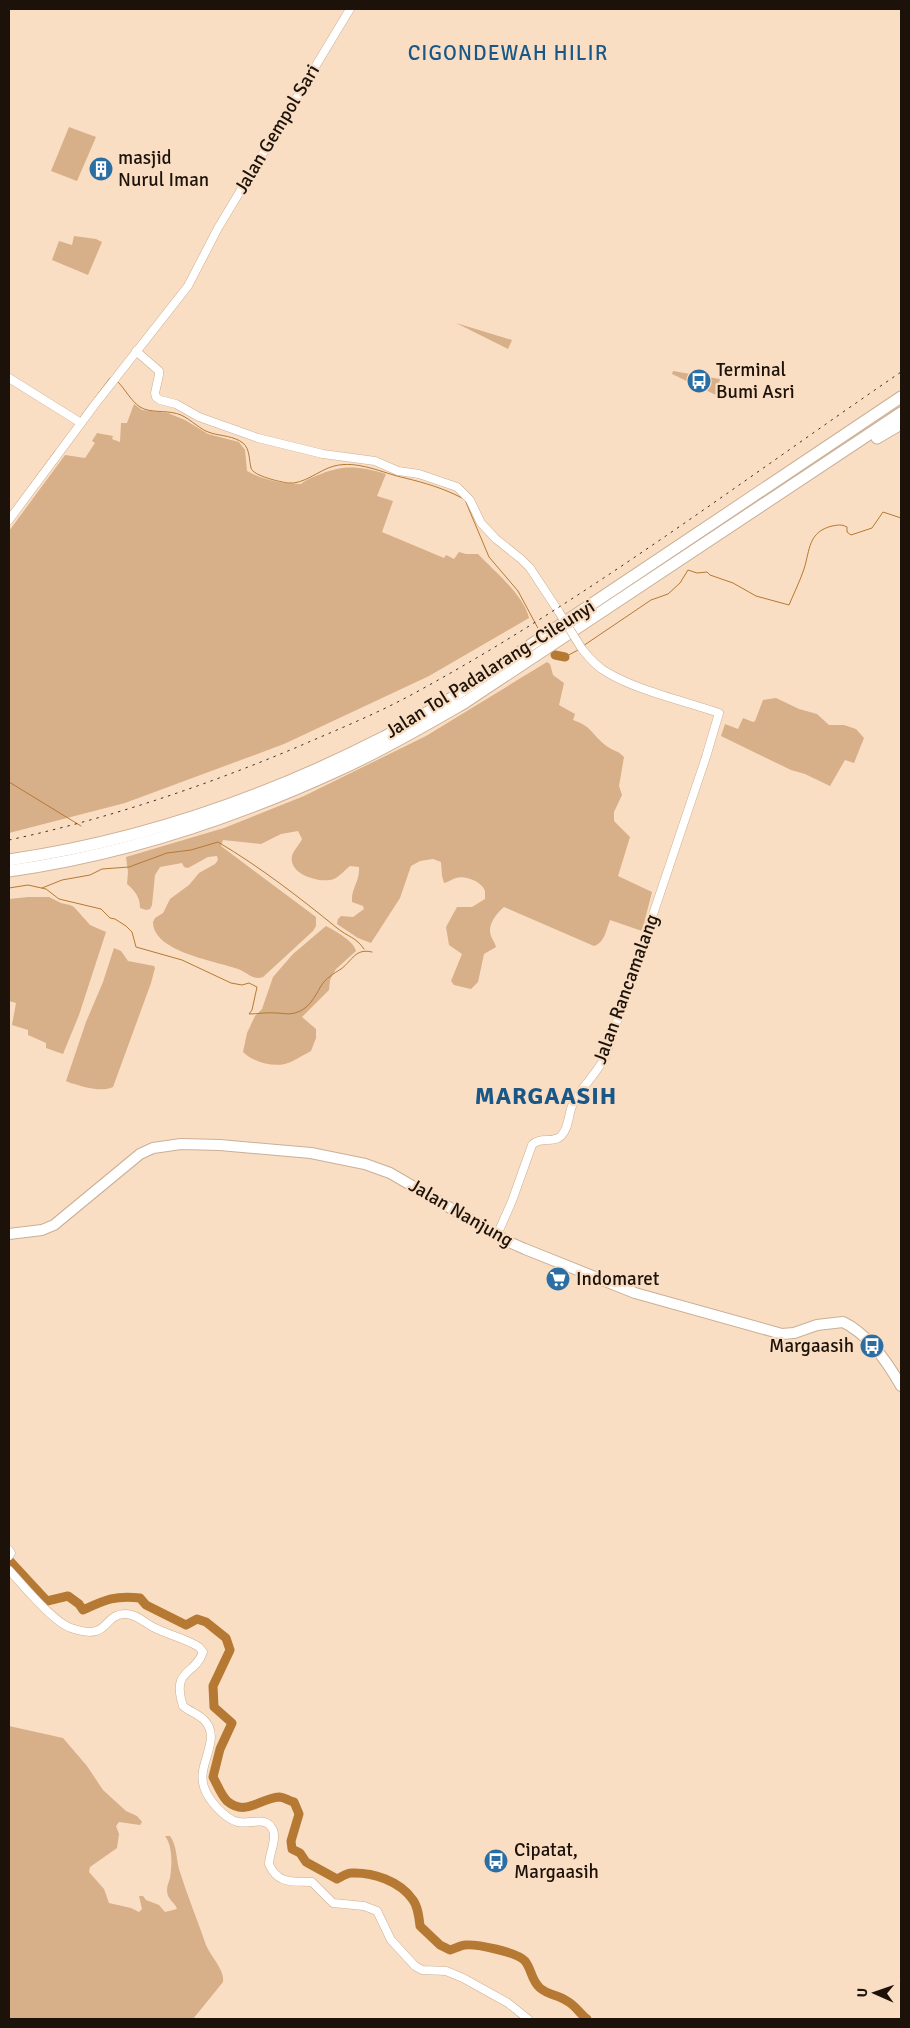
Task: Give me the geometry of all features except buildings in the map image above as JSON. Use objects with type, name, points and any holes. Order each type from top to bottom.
[{"type":"highway","name":"Jalan Tol Padalarang–Cileunyi","points":[[9,860],[117,838],[202,814],[320,768],[384,737],[450,699],[901,397]]},
{"type":"highway","name":"Jalan Tol Padalarang–Cileunyi","points":[[9,871],[78,859],[204,824],[278,797],[342,769],[399,740],[464,703],[901,414]]},
{"type":"highway","points":[[810,474],[901,424]]},
{"type":"main road","name":"Jalan Nanjung","points":[[9,1234],[42,1230],[54,1225],[143,1152],[152,1148],[181,1144],[220,1145],[311,1153],[380,1168],[525,1249],[635,1293],[776,1333],[788,1334],[836,1322],[848,1324],[886,1360],[901,1386]]},
{"type":"street","name":"Jalan Gempol Sari","points":[[9,520],[78,421],[177,302],[350,9]]},
{"type":"street","name":"Jalan Rancamalang","points":[[136,351],[159,371],[156,397],[160,400],[176,404],[193,415],[258,438],[323,454],[375,460],[398,471],[419,474],[457,487],[470,500],[481,523],[496,539],[530,568],[582,649],[596,665],[607,673],[642,687],[719,713],[700,775],[600,1067],[572,1106],[564,1133],[558,1138],[538,1140],[532,1145],[512,1201],[497,1235]]},
{"type":"street","points":[[9,378],[78,421]]},
{"type":"street","points":[[9,1570],[57,1620],[71,1628],[87,1632],[98,1632],[114,1618],[128,1614],[199,1647],[203,1652],[201,1657],[184,1674],[180,1681],[180,1689],[183,1706],[203,1719],[210,1729],[210,1748],[202,1770],[204,1787],[211,1799],[233,1820],[242,1823],[262,1821],[269,1825],[274,1835],[269,1864],[272,1870],[286,1882],[312,1882],[336,1904],[373,1908],[379,1913],[391,1940],[415,1966],[427,1971],[452,1973],[463,1978],[508,2003],[528,2019]]},
{"type":"shaded area","points":[[69,127],[96,137],[77,181],[51,171]]},
{"type":"shaded area","points":[[74,236],[96,239],[102,242],[88,275],[52,260],[59,241],[72,245]]},
{"type":"shaded area","points":[[456,323],[512,340],[508,349]]},
{"type":"shaded area","points":[[673,371],[720,379],[716,395],[672,374]]},
{"type":"shaded area","points":[[134,404],[142,410],[168,413],[185,420],[208,434],[239,442],[245,450],[247,471],[266,479],[301,484],[321,474],[346,468],[361,468],[386,474],[377,496],[393,501],[382,532],[444,558],[446,555],[454,559],[459,552],[478,554],[515,592],[526,609],[529,618],[429,676],[284,744],[125,803],[9,833],[9,531],[65,455],[85,458],[95,443],[92,441],[97,433],[113,436],[112,439],[120,442],[121,423],[127,423]]},
{"type":"shaded area","points":[[547,662],[550,664],[553,675],[564,683],[559,705],[575,714],[573,720],[587,727],[606,746],[624,757],[619,786],[622,795],[614,812],[614,821],[630,837],[618,876],[652,892],[642,931],[610,920],[603,939],[594,946],[504,907],[495,916],[491,924],[490,932],[496,947],[484,954],[478,982],[471,989],[454,985],[451,981],[462,954],[449,945],[446,927],[457,907],[472,907],[485,899],[485,891],[480,884],[463,877],[444,883],[441,862],[433,859],[420,861],[411,866],[400,898],[371,943],[358,938],[337,924],[341,916],[353,917],[364,909],[363,906],[352,902],[359,867],[350,866],[336,878],[328,880],[314,879],[300,873],[292,863],[292,856],[302,839],[298,831],[281,834],[261,844],[223,840],[221,846],[316,917],[316,926],[313,931],[263,977],[256,978],[238,969],[187,954],[163,941],[156,932],[153,922],[155,918],[163,913],[170,899],[189,885],[199,873],[215,864],[218,860],[217,856],[208,857],[188,868],[184,867],[182,863],[160,867],[155,875],[152,905],[150,909],[146,910],[140,908],[136,894],[127,884],[126,857],[224,828],[304,796],[426,736]]},
{"type":"shaded area","points":[[776,698],[799,709],[817,714],[829,725],[844,725],[856,729],[864,738],[854,763],[845,760],[830,786],[805,774],[791,770],[721,736],[725,724],[738,729],[743,718],[755,721],[763,700]]},
{"type":"shaded area","points":[[49,897],[70,905],[90,925],[106,932],[79,1015],[63,1054],[46,1048],[46,1043],[28,1035],[28,1030],[12,1025],[16,1003],[9,1001],[9,899]]},
{"type":"shaded area","points":[[326,926],[348,940],[355,947],[356,951],[336,969],[330,980],[329,990],[302,1017],[316,1029],[316,1038],[311,1051],[291,1062],[280,1065],[263,1063],[252,1059],[243,1052],[247,1033],[255,1016],[262,1009],[273,977],[293,954]]},
{"type":"shaded area","points":[[114,948],[121,951],[128,961],[154,966],[155,968],[113,1087],[108,1089],[90,1088],[66,1081]]},
{"type":"shaded area","points":[[9,1726],[63,1738],[87,1766],[103,1790],[126,1811],[137,1816],[142,1822],[140,1825],[119,1822],[116,1826],[119,1834],[117,1848],[90,1867],[89,1872],[104,1889],[109,1903],[131,1908],[139,1912],[142,1909],[139,1896],[143,1896],[146,1900],[159,1905],[165,1912],[177,1909],[168,1896],[167,1890],[171,1873],[171,1856],[168,1840],[165,1836],[170,1836],[175,1848],[182,1879],[206,1945],[220,1968],[223,1977],[223,1982],[193,2019],[9,2019]]},
{"type":"waterway","points":[[79,419],[110,378]]},
{"type":"waterway","points":[[118,382],[133,401],[144,409],[176,413],[207,432],[232,438],[243,443],[247,448],[253,471],[268,478],[294,483],[305,480],[334,466],[352,465],[370,468],[427,484],[462,498]]},
{"type":"waterway","points":[[9,514],[56,450]]},
{"type":"waterway","points":[[465,500],[489,557],[518,591],[540,632]]},
{"type":"waterway","points":[[583,646],[651,600],[668,594],[680,583],[688,570],[697,573],[707,572],[710,575],[733,583],[756,596],[789,605],[802,574],[811,543],[818,533],[832,526],[841,525],[847,527],[847,532],[851,535],[872,528],[883,512],[901,518]]},
{"type":"waterway","points":[[565,657],[578,650]]},
{"type":"waterway","points":[[555,655],[565,657]]},
{"type":"waterway","points":[[9,782],[81,826]]},
{"type":"waterway","points":[[42,888],[62,880],[90,875],[102,869],[129,867],[167,853],[191,850],[218,842],[279,883],[341,931],[355,939],[364,949]]},
{"type":"waterway","points":[[9,888],[28,885],[46,889],[59,899],[101,909],[110,918],[115,919],[132,932],[136,947],[182,960],[231,983],[242,985],[249,983],[257,987],[252,1010],[249,1014],[290,1014],[304,1009],[311,1003],[321,986],[330,976],[345,966],[358,953],[372,952]]},
{"type":"waterway","points":[[9,1560],[47,1601],[68,1596],[79,1604],[83,1610],[110,1599],[124,1597],[140,1598],[146,1605],[186,1625],[197,1619],[206,1622],[226,1638],[230,1650],[213,1686],[214,1707],[232,1723],[220,1749],[213,1777],[227,1801],[240,1807],[247,1807],[279,1797],[294,1802],[299,1814],[291,1841],[292,1849],[300,1853],[306,1862],[337,1879],[349,1873],[359,1873],[377,1876],[393,1883],[408,1893],[415,1903],[420,1926],[440,1945],[450,1950],[463,1945],[497,1949],[521,1958],[527,1964],[535,1982],[540,1988],[570,2003],[587,2019]]},
{"type":"railway","points":[[9,840],[118,812],[189,789],[295,748],[411,695],[475,659],[599,581],[901,372]]},
{"type":"place","name":"masjid Nurul Iman","points":[[101,169]]},
{"type":"place","name":"Terminal Bumi Asri","points":[[699,381]]},
{"type":"place","name":"Indomaret","points":[[558,1279]]},
{"type":"place","name":"Margaasih","points":[[872,1346]]},
{"type":"place","name":"Cipatat, Margaasih","points":[[496,1861]]},
{"type":"district","name":"CIGONDEWAH HILIR","points":[[508,53]]},
{"type":"district","name":"MARGAASIH","points":[[546,1096]]}]
